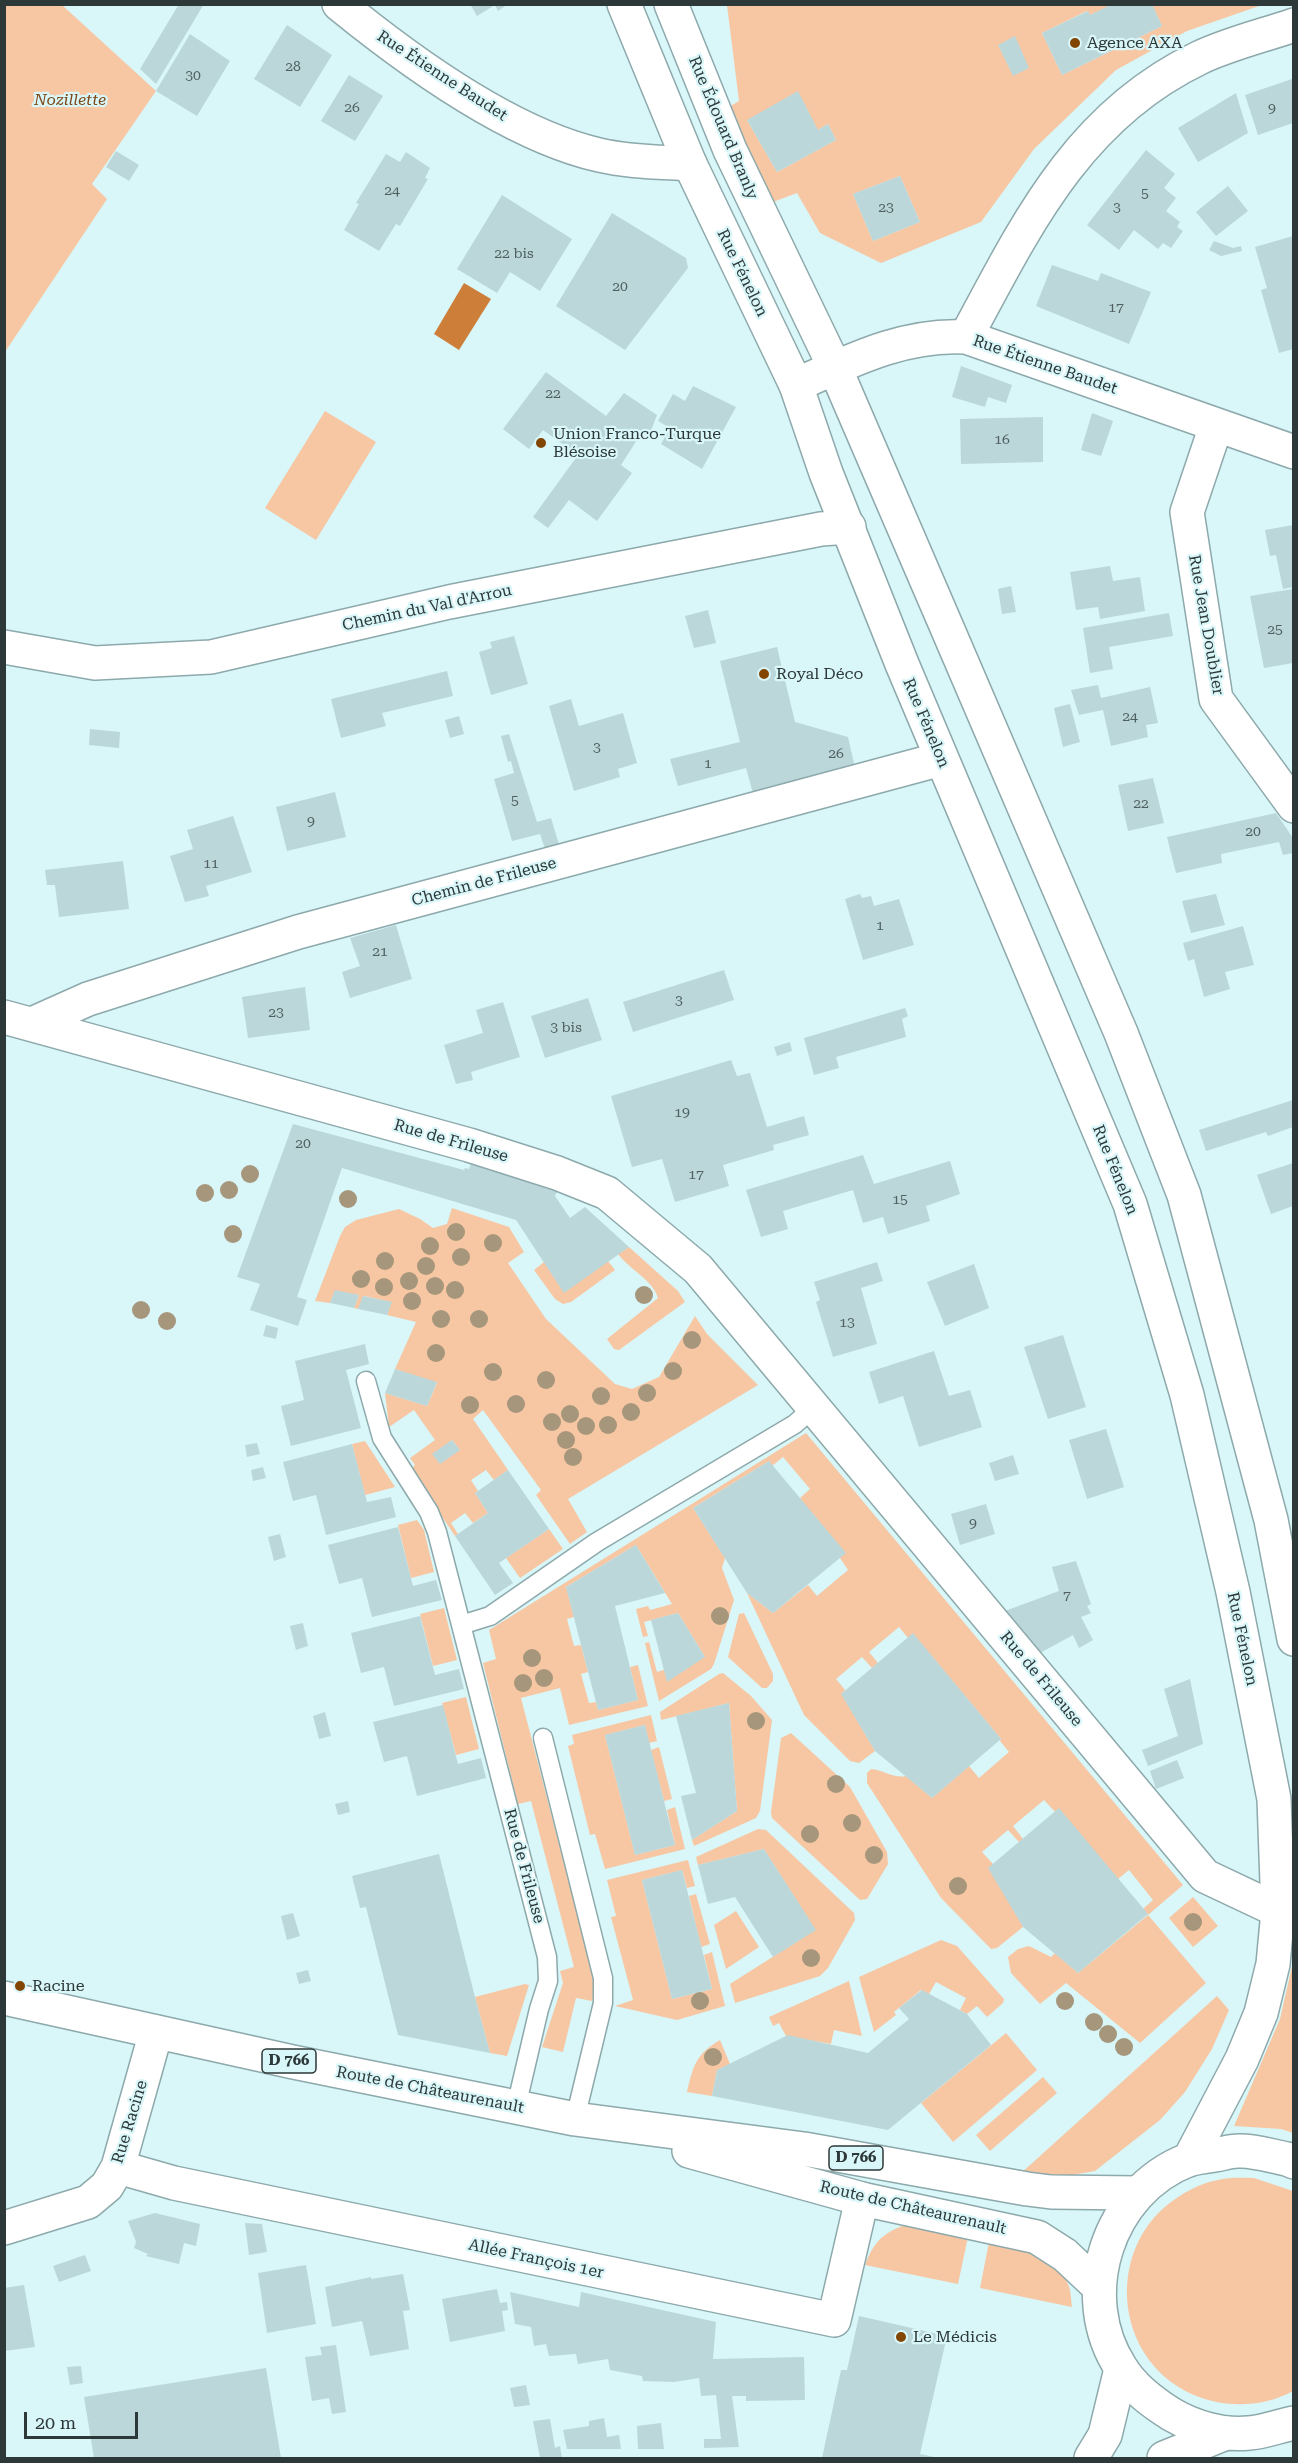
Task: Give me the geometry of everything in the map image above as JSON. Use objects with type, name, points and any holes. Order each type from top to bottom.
[{"type":"street","name":"Rue Étienne Baudet","points":[[339,4],[381,39],[490,110],[527,128],[598,155],[638,161],[690,164]]},
{"type":"street","points":[[624,4],[690,164]]},
{"type":"street","name":"Rue Édouard Branly","points":[[671,4],[730,150],[835,368]]},
{"type":"street","points":[[966,337],[1039,205],[1081,148],[1118,111],[1157,81],[1200,57],[1293,25]]},
{"type":"street","name":"Rue Fénelon","points":[[690,164],[796,386],[826,473],[902,664],[1130,1204],[1187,1395],[1233,1593],[1274,1799],[1286,1915],[1261,2013],[1242,2059],[1189,2160]]},
{"type":"street","name":"Rue Étienne Baudet","points":[[796,386],[895,344],[942,336],[966,337],[1293,452]]},
{"type":"street","points":[[835,368],[1121,1033],[1184,1195],[1271,1520],[1293,1639]]},
{"type":"street","name":"Rue Jean Doublier","points":[[1216,426],[1187,512],[1216,699],[1293,806]]},
{"type":"street","name":"Chemin du Val d'Arrou","points":[[4,647],[95,663],[211,657],[460,599],[821,528],[849,527]]},
{"type":"street","name":"Chemin de Frileuse","points":[[18,1021],[298,932],[941,759]]},
{"type":"street","name":"Rue de Frileuse","points":[[18,1021],[469,1145],[557,1173],[607,1193],[698,1269],[1205,1876],[1286,1915]]},
{"type":"street","name":"Route de Châteaurenault","points":[[4,1998],[575,2119],[804,2149],[1027,2189],[1051,2192],[1138,2193]]},
{"type":"street","name":"Rue Racine","points":[[4,2229],[88,2202],[107,2186],[118,2167],[156,2032]]},
{"type":"street","name":"Route de Châteaurenault","points":[[575,2119],[862,2199],[1037,2237],[1065,2255],[1098,2286]]},
{"type":"street","points":[[1293,2163],[1287,2159],[1238,2151],[1189,2160],[1162,2174],[1138,2193],[1117,2221],[1104,2252],[1098,2286],[1100,2315],[1108,2343],[1121,2369],[1150,2401],[1185,2422],[1293,2447]]},
{"type":"street","name":"Allée François 1er","points":[[118,2167],[174,2183],[834,2320],[862,2199]]},
{"type":"street","points":[[1090,2458],[1105,2435],[1121,2369]]},
{"type":"street","points":[[1164,2458],[1238,2433],[1293,2423]]},
{"type":"lane","name":"Rue de Frileuse","points":[[366,1381],[382,1438],[434,1522],[549,1968],[548,1981],[538,2009],[516,2107]]},
{"type":"lane","points":[[461,1625],[490,1616],[597,1542],[795,1424],[814,1407]]},
{"type":"lane","points":[[543,1738],[604,1984],[603,2004],[575,2119]]},
{"type":"green space","name":"Nozillette","points":[[5,4],[62,5],[156,91],[92,184],[107,199],[5,352]]},
{"type":"green space","points":[[727,5],[1112,5],[1090,15],[1087,11],[1042,33],[1062,75],[1162,26],[1152,5],[1262,5],[1187,31],[1116,70],[1034,149],[981,222],[881,263],[820,233],[797,193],[765,205],[724,110],[739,101]],"holes":[[[747,120],[818,130],[828,124],[836,140],[777,172]],[[900,176],[920,222],[873,241],[853,194]]]},
{"type":"green space","points":[[325,411],[376,442],[316,540],[265,508]]},
{"type":"green space","points":[[452,1208],[509,1227],[524,1252],[508,1263],[546,1319],[615,1384],[632,1389],[659,1377],[695,1316],[707,1334],[758,1385],[568,1499],[587,1532],[570,1544],[536,1495],[541,1490],[483,1410],[473,1419],[508,1470],[494,1480],[486,1470],[471,1480],[478,1491],[475,1493],[488,1513],[473,1523],[465,1513],[451,1523],[458,1534],[455,1536],[410,1470],[415,1465],[410,1458],[435,1440],[414,1410],[389,1427],[385,1393],[427,1406],[437,1383],[395,1369],[416,1322],[387,1315],[391,1302],[364,1296],[358,1309],[354,1308],[359,1295],[335,1291],[330,1303],[315,1301],[340,1236],[345,1227],[356,1220],[399,1209],[433,1228],[447,1224]],"holes":[[[452,1440],[460,1450],[433,1454]]]},
{"type":"green space","points":[[629,1247],[678,1291],[685,1302],[619,1350],[614,1349],[607,1339],[658,1298],[646,1280],[618,1254]]},
{"type":"green space","points":[[608,1261],[615,1270],[571,1302],[563,1304],[555,1299],[534,1270],[544,1262]]},
{"type":"green space","points":[[806,1433],[1183,1885],[1148,1915],[1143,1909],[1153,1900],[1129,1870],[1118,1879],[1044,1800],[1013,1826],[1023,1839],[1019,1842],[1008,1830],[982,1852],[993,1864],[1023,1927],[997,1948],[991,1949],[941,1898],[867,1783],[867,1773],[871,1769],[906,1776],[932,1798],[969,1766],[979,1778],[1009,1752],[1000,1741],[1001,1739],[913,1634],[908,1638],[899,1627],[869,1652],[878,1663],[872,1668],[862,1657],[836,1679],[845,1690],[842,1694],[875,1751],[859,1763],[850,1761],[804,1715],[747,1593],[773,1613],[808,1585],[817,1596],[848,1570],[800,1498],[810,1489],[783,1457],[772,1466],[769,1461],[693,1508],[725,1558],[722,1568],[734,1600],[711,1669],[659,1701],[645,1643],[649,1642],[657,1672],[705,1657],[678,1613],[644,1622],[648,1636],[643,1637],[636,1609],[648,1606],[650,1610],[672,1604],[636,1545],[566,1587],[574,1617],[567,1619],[574,1646],[581,1645],[588,1672],[581,1674],[589,1703],[596,1702],[598,1710],[638,1700],[630,1667],[638,1665],[648,1706],[569,1725],[560,1688],[521,1698],[596,1987],[592,2001],[576,1998],[563,2052],[542,2047],[563,1983],[560,1971],[574,1967],[531,1801],[518,1804],[483,1663],[496,1659],[489,1630]]},
{"type":"green space","points":[[365,1441],[395,1487],[365,1495],[352,1444]]},
{"type":"green space","points":[[417,1520],[424,1530],[434,1572],[411,1578],[398,1525]]},
{"type":"green space","points":[[549,1529],[563,1549],[520,1578],[506,1558]]},
{"type":"green space","points":[[444,1608],[457,1660],[433,1666],[420,1614]]},
{"type":"green space","points":[[744,1613],[773,1674],[773,1681],[767,1688],[762,1688],[728,1657],[739,1614]]},
{"type":"green space","points":[[723,1673],[751,1696],[772,1720],[760,1811],[756,1818],[694,1846],[692,1840],[737,1811],[729,1703],[661,1720],[660,1712]]},
{"type":"green space","points":[[466,1697],[479,1749],[456,1755],[442,1703]]},
{"type":"green space","points":[[651,1715],[657,1741],[649,1743],[645,1725],[605,1735],[635,1855],[675,1845],[667,1810],[675,1807],[685,1849],[605,1869],[595,1834],[590,1835],[568,1746],[574,1744],[572,1735]]},
{"type":"green space","points":[[791,1733],[850,1787],[887,1852],[888,1864],[867,1899],[860,1900],[772,1818],[781,1738]]},
{"type":"green space","points":[[659,1747],[672,1799],[664,1801],[651,1750]]},
{"type":"green space","points":[[758,1829],[766,1830],[854,1913],[855,1920],[828,1968],[820,1976],[735,2003],[730,1984],[815,1930],[764,1849],[698,1865],[696,1857]]},
{"type":"green space","points":[[688,1860],[695,1886],[687,1888],[682,1870],[642,1880],[672,1999],[712,1989],[704,1955],[712,1952],[725,2006],[677,2020],[615,2006],[633,2000],[611,1917],[616,1916],[607,1880]]},
{"type":"green space","points":[[696,1894],[710,1944],[701,1947],[689,1896]]},
{"type":"green space","points":[[1193,1897],[1218,1926],[1193,1947],[1169,1918]]},
{"type":"green space","points":[[736,1911],[759,1947],[726,1969],[714,1925]]},
{"type":"green space","points":[[1148,1915],[1206,1983],[1140,2043],[1066,1983],[1040,2004],[1011,1973],[1008,1957],[1018,1949],[1029,1946],[1051,1957],[1055,1953],[1078,1973]]},
{"type":"green space","points":[[941,1940],[957,1946],[1004,1999],[1003,2003],[987,2017],[977,2006],[967,2014],[960,2010],[966,1998],[936,1982],[929,1994],[921,1990],[894,2012],[896,2015],[874,2032],[859,1977]]},
{"type":"green space","points":[[1293,1962],[1293,2133],[1281,2129],[1234,2126],[1280,2019]]},
{"type":"green space","points":[[849,1981],[862,2036],[834,2030],[831,2044],[786,2036],[779,2023],[773,2026],[769,2017]]},
{"type":"green space","points":[[525,1984],[529,1985],[507,2056],[490,2053],[475,1997]]},
{"type":"green space","points":[[1217,1996],[1229,2010],[1212,2049],[1185,2092],[1160,2120],[1095,2171],[1049,2179],[1019,2175]]},
{"type":"green space","points":[[1006,2033],[1037,2070],[953,2142],[921,2103]]},
{"type":"green space","points":[[720,2040],[730,2064],[717,2070],[712,2096],[687,2092],[697,2062],[706,2050]]},
{"type":"green space","points":[[1043,2077],[1057,2093],[990,2151],[976,2135]]},
{"type":"green space","points":[[1227,2178],[1254,2178],[1293,2191],[1293,2391],[1254,2404],[1233,2404],[1212,2401],[1193,2394],[1174,2384],[1158,2371],[1145,2354],[1136,2336],[1127,2296],[1128,2276],[1140,2238],[1166,2206],[1184,2193],[1211,2181]]},
{"type":"green space","points":[[916,2221],[969,2232],[958,2284],[865,2265],[878,2241],[897,2228]]},
{"type":"green space","points":[[990,2237],[1024,2247],[1054,2265],[1068,2284],[1072,2307],[980,2288]]},
{"type":"shaded area","points":[[464,283],[491,299],[459,350],[434,334]]},
{"type":"building","points":[[179,4],[204,4],[156,84],[140,69]]},
{"type":"building","points":[[470,4],[508,4],[498,11],[495,5],[477,16]]},
{"type":"building","points":[[1112,4],[1152,4],[1162,26],[1062,75],[1042,33],[1088,11],[1090,15]]},
{"type":"building","points":[[287,25],[332,55],[300,107],[254,79]]},
{"type":"building","points":[[190,34],[230,61],[197,116],[156,91]]},
{"type":"building","points":[[1015,36],[1029,68],[1013,76],[998,45]]},
{"type":"building","points":[[349,75],[383,96],[355,141],[321,121]]},
{"type":"building","points":[[1292,79],[1293,123],[1258,135],[1245,95]]},
{"type":"building","points":[[798,91],[818,130],[828,124],[836,140],[777,172],[747,120]]},
{"type":"building","points":[[1236,93],[1248,133],[1198,162],[1178,128]]},
{"type":"building","points":[[1146,150],[1175,174],[1164,188],[1176,198],[1166,211],[1180,222],[1177,227],[1183,231],[1171,248],[1163,243],[1158,249],[1134,230],[1119,250],[1087,225]]},
{"type":"building","points":[[116,151],[139,165],[129,181],[106,167]]},
{"type":"building","points":[[406,152],[430,168],[425,178],[428,179],[400,226],[396,224],[379,251],[344,230],[359,204],[356,203],[386,154],[400,162]]},
{"type":"building","points":[[900,176],[920,222],[873,241],[853,194]]},
{"type":"building","points":[[1228,186],[1248,211],[1216,236],[1196,212]]},
{"type":"building","points":[[502,195],[572,239],[540,291],[510,272],[497,293],[457,269]]},
{"type":"building","points":[[612,213],[686,258],[688,268],[625,350],[556,306]]},
{"type":"building","points":[[1293,236],[1293,349],[1279,353],[1261,290],[1267,288],[1255,247]]},
{"type":"building","points":[[1214,241],[1233,248],[1241,246],[1242,251],[1221,256],[1209,250]]},
{"type":"building","points":[[1052,265],[1098,281],[1101,273],[1151,292],[1129,344],[1036,306]]},
{"type":"building","points":[[961,366],[1012,385],[1006,403],[988,397],[985,407],[952,397]]},
{"type":"building","points":[[546,372],[606,416],[624,393],[657,415],[649,436],[642,432],[621,465],[632,473],[597,521],[569,500],[548,528],[533,517],[578,455],[543,430],[529,449],[503,429]]},
{"type":"building","points":[[693,386],[736,407],[702,469],[661,444],[670,428],[658,421],[673,394],[685,401]]},
{"type":"building","points":[[1092,413],[1113,421],[1101,456],[1081,450]]},
{"type":"building","points":[[1043,417],[1043,462],[961,464],[960,419]]},
{"type":"building","points":[[1293,525],[1293,587],[1283,589],[1276,555],[1270,556],[1265,530]]},
{"type":"building","points":[[1110,566],[1113,581],[1140,577],[1145,611],[1100,619],[1098,607],[1076,610],[1070,572]]},
{"type":"building","points":[[1011,586],[1016,612],[1002,614],[998,589]]},
{"type":"building","points":[[1293,589],[1293,663],[1264,668],[1250,596]]},
{"type":"building","points":[[708,610],[716,643],[694,648],[685,616]]},
{"type":"building","points":[[1169,613],[1173,636],[1109,647],[1113,669],[1090,673],[1083,628]]},
{"type":"building","points":[[514,636],[528,684],[491,695],[479,652],[492,648],[490,642]]},
{"type":"building","points":[[777,647],[795,722],[848,737],[856,772],[755,801],[746,768],[678,786],[670,759],[740,742],[720,661]]},
{"type":"building","points":[[447,671],[453,696],[382,713],[386,726],[341,738],[331,699]]},
{"type":"building","points":[[1098,685],[1101,698],[1150,687],[1158,723],[1146,725],[1148,737],[1111,746],[1103,710],[1079,715],[1071,690]]},
{"type":"building","points":[[571,699],[579,726],[623,713],[637,763],[618,769],[620,777],[574,791],[549,706]]},
{"type":"building","points":[[1070,704],[1080,742],[1063,747],[1054,708]]},
{"type":"building","points":[[459,716],[464,734],[450,738],[445,720]]},
{"type":"building","points":[[90,729],[120,732],[119,748],[89,745]]},
{"type":"building","points":[[509,734],[537,822],[551,818],[561,851],[547,855],[540,834],[512,841],[494,779],[514,773],[511,761],[508,762],[501,736]]},
{"type":"building","points":[[1153,778],[1164,823],[1128,831],[1118,785]]},
{"type":"building","points":[[335,792],[346,837],[287,851],[276,807]]},
{"type":"building","points":[[1276,813],[1293,838],[1293,853],[1283,855],[1279,842],[1221,854],[1222,863],[1176,873],[1167,837]]},
{"type":"building","points":[[233,816],[252,872],[206,886],[209,896],[185,902],[170,856],[193,849],[187,830]]},
{"type":"building","points":[[123,861],[129,909],[59,917],[55,885],[47,885],[45,870]]},
{"type":"building","points":[[860,894],[862,898],[871,896],[874,906],[899,899],[914,945],[863,960],[845,899]]},
{"type":"building","points":[[1216,894],[1225,925],[1191,933],[1182,901]]},
{"type":"building","points":[[396,925],[412,979],[350,998],[342,972],[360,966],[350,938]]},
{"type":"building","points":[[1243,926],[1254,965],[1225,972],[1230,989],[1204,997],[1194,959],[1188,961],[1183,943]]},
{"type":"building","points":[[724,970],[734,1000],[633,1032],[623,1002]]},
{"type":"building","points":[[305,987],[310,1030],[248,1038],[242,997]]},
{"type":"building","points":[[588,998],[602,1040],[545,1058],[531,1016]]},
{"type":"building","points":[[503,1002],[520,1057],[471,1072],[473,1080],[456,1084],[444,1045],[483,1033],[476,1010]]},
{"type":"building","points":[[905,1008],[908,1016],[902,1019],[906,1037],[836,1057],[839,1068],[814,1075],[804,1038]]},
{"type":"building","points":[[790,1042],[792,1051],[777,1056],[774,1047]]},
{"type":"building","points":[[731,1060],[737,1076],[750,1073],[767,1127],[804,1116],[809,1135],[773,1145],[774,1150],[723,1165],[729,1186],[675,1202],[662,1159],[632,1167],[611,1096]]},
{"type":"building","points":[[1293,1100],[1293,1127],[1268,1136],[1266,1132],[1206,1151],[1199,1130]]},
{"type":"building","points":[[293,1124],[464,1170],[469,1169],[471,1163],[557,1192],[555,1196],[570,1218],[585,1207],[629,1247],[564,1293],[516,1220],[342,1168],[297,1297],[307,1300],[298,1326],[250,1310],[260,1284],[237,1277]]},
{"type":"building","points":[[863,1155],[874,1184],[950,1161],[960,1194],[926,1206],[930,1221],[888,1234],[883,1217],[863,1223],[853,1190],[783,1211],[788,1229],[761,1237],[746,1190]]},
{"type":"building","points":[[1293,1163],[1293,1206],[1271,1214],[1257,1175]]},
{"type":"building","points":[[877,1262],[883,1281],[861,1288],[877,1344],[833,1357],[816,1302],[820,1300],[814,1282]]},
{"type":"building","points":[[974,1264],[989,1308],[945,1326],[927,1282]]},
{"type":"building","points":[[335,1290],[359,1295],[354,1308],[330,1303]]},
{"type":"building","points":[[363,1296],[392,1302],[387,1315],[358,1309]]},
{"type":"building","points":[[266,1325],[278,1328],[276,1339],[263,1336]]},
{"type":"building","points":[[1063,1335],[1086,1407],[1048,1419],[1024,1347]]},
{"type":"building","points":[[365,1344],[369,1364],[346,1370],[361,1428],[291,1446],[281,1406],[304,1400],[295,1361]]},
{"type":"building","points":[[934,1351],[949,1396],[970,1390],[982,1427],[919,1447],[903,1396],[879,1404],[869,1372]]},
{"type":"building","points":[[395,1369],[437,1382],[427,1406],[385,1393]]},
{"type":"building","points":[[1106,1429],[1124,1487],[1087,1499],[1069,1440]]},
{"type":"building","points":[[452,1440],[460,1450],[440,1464],[432,1454]]},
{"type":"building","points":[[257,1443],[260,1454],[247,1457],[245,1445]]},
{"type":"building","points":[[352,1444],[367,1502],[391,1497],[396,1517],[326,1535],[316,1495],[293,1501],[283,1462]]},
{"type":"building","points":[[1013,1455],[1019,1474],[995,1481],[989,1463]]},
{"type":"building","points":[[769,1461],[846,1553],[773,1613],[747,1593],[693,1508]]},
{"type":"building","points":[[263,1467],[266,1478],[253,1481],[251,1470]]},
{"type":"building","points":[[508,1470],[549,1529],[499,1563],[513,1583],[495,1595],[455,1536],[488,1513],[475,1493]]},
{"type":"building","points":[[986,1504],[995,1534],[960,1545],[951,1514]]},
{"type":"building","points":[[398,1527],[413,1586],[436,1580],[442,1600],[372,1617],[362,1578],[339,1584],[328,1545]]},
{"type":"building","points":[[280,1534],[286,1557],[274,1561],[268,1537]]},
{"type":"building","points":[[636,1545],[665,1593],[615,1606],[638,1700],[598,1710],[566,1587]]},
{"type":"building","points":[[1076,1561],[1091,1604],[1087,1606],[1091,1613],[1081,1617],[1093,1640],[1079,1648],[1073,1635],[1040,1653],[1005,1611],[1059,1591],[1052,1567]]},
{"type":"building","points":[[678,1613],[705,1657],[667,1682],[651,1620]]},
{"type":"building","points":[[420,1616],[435,1675],[459,1669],[464,1689],[394,1706],[384,1667],[361,1673],[351,1633]]},
{"type":"building","points":[[303,1623],[308,1646],[296,1650],[290,1626]]},
{"type":"building","points":[[913,1633],[1001,1739],[932,1798],[875,1751],[841,1694]]},
{"type":"building","points":[[1190,1679],[1203,1744],[1148,1766],[1142,1750],[1178,1736],[1164,1689]]},
{"type":"building","points":[[729,1703],[737,1811],[692,1840],[681,1796],[696,1793],[676,1716]]},
{"type":"building","points":[[443,1705],[458,1764],[481,1758],[486,1778],[417,1796],[407,1756],[384,1762],[373,1722]]},
{"type":"building","points":[[325,1712],[331,1736],[319,1739],[313,1716]]},
{"type":"building","points":[[645,1725],[675,1845],[635,1855],[605,1735]]},
{"type":"building","points":[[1177,1760],[1184,1778],[1156,1789],[1150,1771]]},
{"type":"building","points":[[348,1801],[350,1812],[338,1815],[335,1804]]},
{"type":"building","points":[[1059,1808],[1148,1914],[1078,1973],[1023,1927],[988,1868]]},
{"type":"building","points":[[764,1849],[816,1930],[773,1957],[735,1897],[708,1904],[698,1865]]},
{"type":"building","points":[[439,1854],[490,2053],[398,2035],[366,1907],[360,1908],[352,1876]]},
{"type":"building","points":[[682,1870],[712,1989],[672,1999],[642,1880]]},
{"type":"building","points":[[293,1913],[300,1936],[287,1940],[281,1916]]},
{"type":"building","points":[[308,1970],[311,1981],[299,1984],[296,1973]]},
{"type":"building","points":[[922,1990],[967,2014],[991,2045],[888,2130],[712,2096],[717,2070],[788,2035],[868,2053],[909,2019],[899,2008]]},
{"type":"building","points":[[155,2213],[200,2224],[196,2246],[184,2243],[179,2264],[146,2256],[148,2254],[134,2248],[136,2242],[128,2221]]},
{"type":"building","points":[[245,2223],[262,2224],[267,2252],[249,2255]]},
{"type":"building","points":[[85,2255],[91,2271],[59,2282],[53,2266]]},
{"type":"building","points":[[306,2265],[316,2324],[267,2333],[258,2273]]},
{"type":"building","points":[[403,2274],[410,2310],[403,2311],[409,2349],[370,2356],[362,2321],[332,2327],[325,2287],[371,2277],[371,2279]]},
{"type":"building","points":[[24,2285],[35,2347],[4,2351],[4,2288]]},
{"type":"building","points":[[497,2289],[500,2303],[507,2302],[508,2310],[502,2311],[505,2331],[450,2342],[442,2299]]},
{"type":"building","points":[[510,2292],[579,2307],[581,2292],[716,2322],[713,2359],[804,2357],[805,2400],[746,2401],[746,2396],[732,2396],[739,2447],[704,2448],[704,2439],[721,2439],[716,2395],[701,2396],[699,2378],[674,2382],[643,2381],[642,2376],[610,2370],[608,2359],[578,2364],[576,2354],[549,2356],[546,2344],[534,2346],[531,2327],[515,2324]]},
{"type":"building","points":[[859,2316],[947,2336],[920,2454],[934,2458],[822,2458],[841,2370],[847,2370]]},
{"type":"building","points":[[336,2345],[346,2412],[332,2414],[329,2398],[312,2401],[305,2357],[322,2355],[320,2347]]},
{"type":"building","points":[[81,2366],[83,2383],[70,2385],[67,2367]]},
{"type":"building","points":[[266,2368],[281,2458],[94,2458],[84,2397]]},
{"type":"building","points":[[526,2385],[530,2405],[514,2407],[510,2388]]},
{"type":"building","points":[[604,2418],[607,2437],[619,2435],[621,2449],[567,2449],[563,2430],[589,2426],[589,2421]]},
{"type":"building","points":[[550,2419],[555,2448],[560,2446],[562,2458],[540,2458],[533,2421]]},
{"type":"building","points":[[661,2423],[664,2449],[638,2449],[637,2426]]},
{"type":"place","name":"Agence AXA","points":[[1075,43]]},
{"type":"place","name":"Union Franco-Turque Blésoise","points":[[541,443]]},
{"type":"place","name":"Royal Déco","points":[[764,674]]},
{"type":"place","name":"Racine","points":[[20,1986]]},
{"type":"place","name":"Le Médicis","points":[[901,2337]]}]
